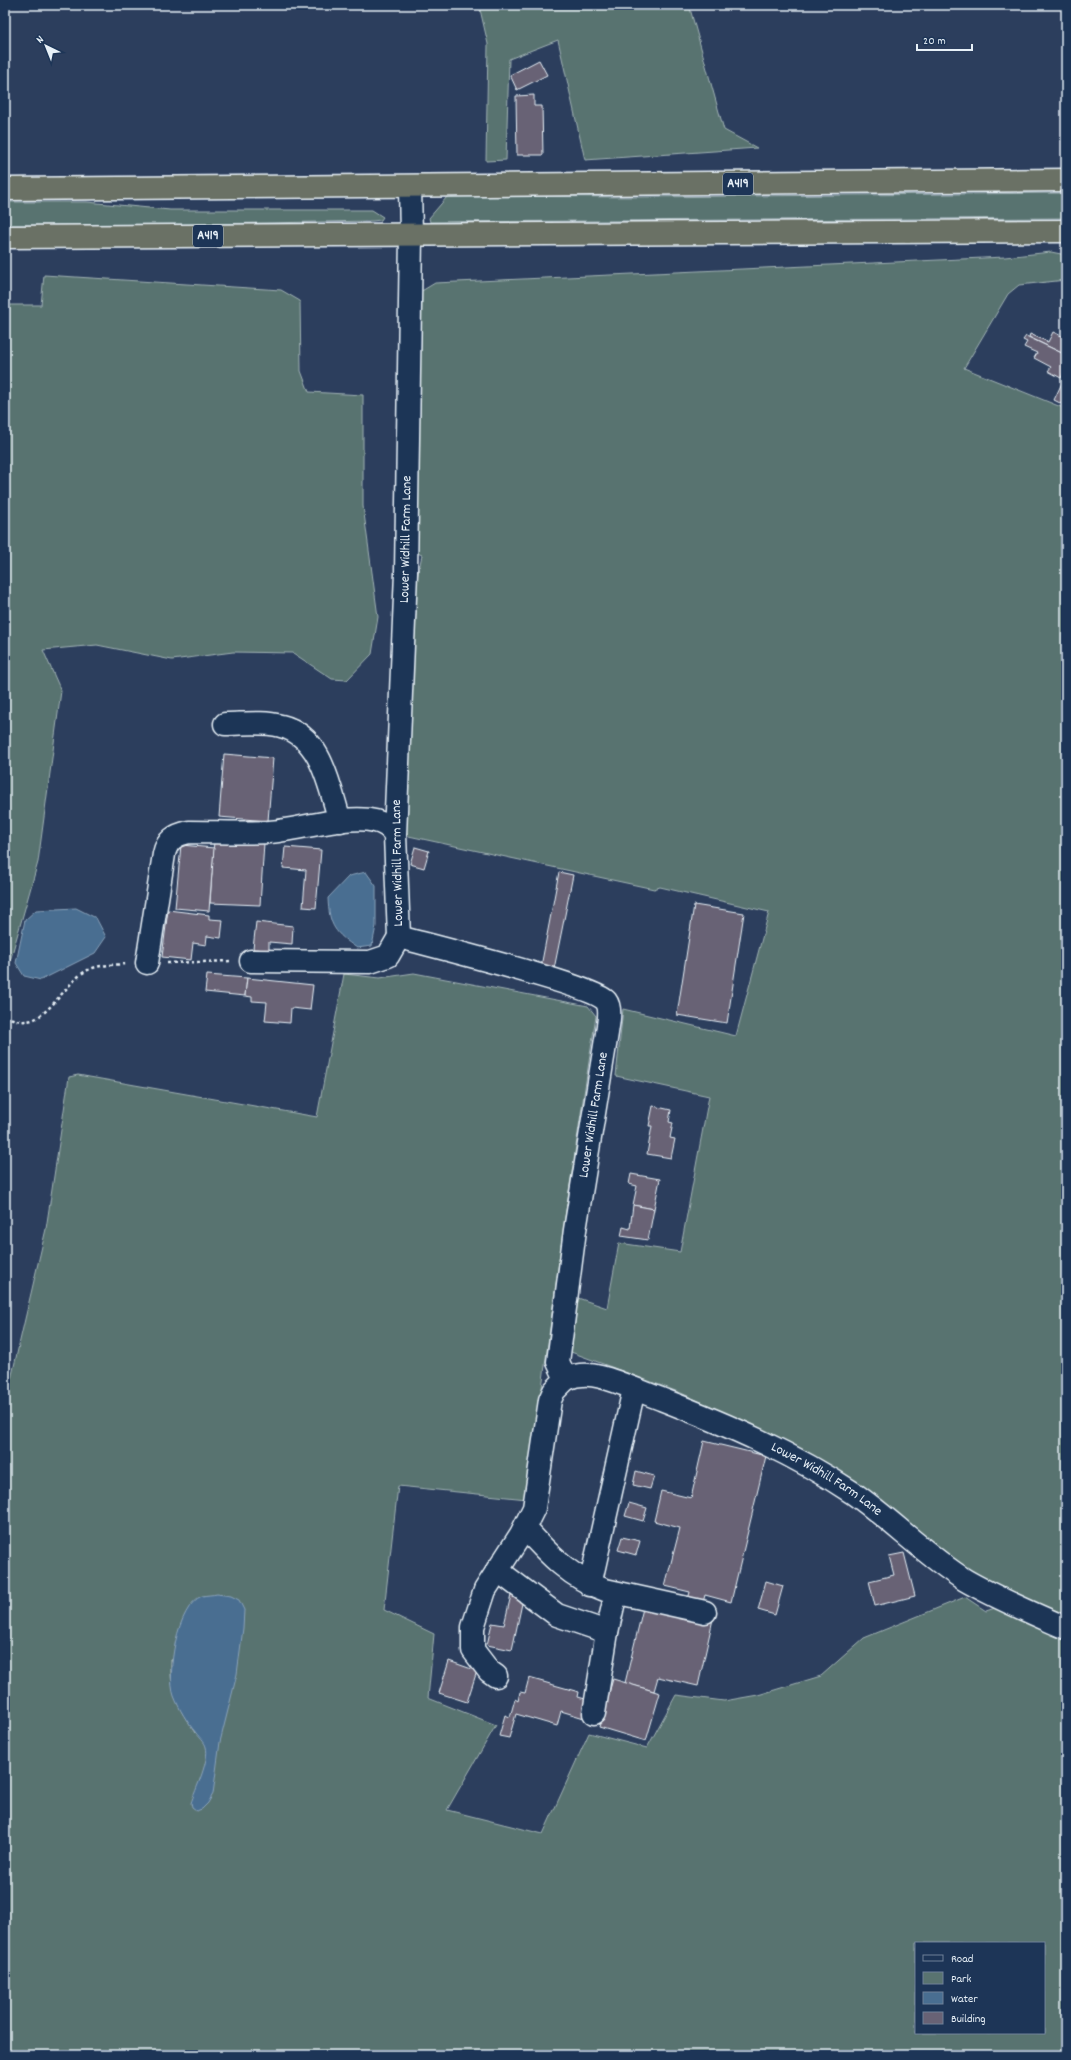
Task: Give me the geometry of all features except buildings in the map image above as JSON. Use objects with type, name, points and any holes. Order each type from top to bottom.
[{"type":"highway","name":"A419","points":[[5,189],[410,187],[1066,180]]},
{"type":"highway","name":"A419","points":[[5,237],[1066,231]]},
{"type":"lane","name":"Lower Widhill Farm Lane","points":[[410,187],[412,235],[406,573],[396,835],[399,937],[561,982],[601,996],[607,1002],[609,1010],[607,1034],[575,1230],[558,1362],[566,1379],[573,1375],[582,1374],[601,1377],[634,1389],[704,1415],[759,1440],[821,1472],[886,1516],[942,1564],[965,1579],[996,1598],[1066,1628]]},
{"type":"lane","points":[[225,724],[263,723],[281,726],[305,739],[320,762],[340,821]]},
{"type":"lane","points":[[147,963],[164,854],[166,847],[177,835],[189,832],[271,832],[340,821],[377,821],[387,826],[396,835]]},
{"type":"lane","points":[[251,960],[370,962],[388,956],[399,937]]},
{"type":"lane","points":[[496,1676],[476,1656],[473,1650],[472,1641],[478,1608],[485,1590],[525,1528],[534,1508],[550,1400],[554,1391],[566,1379]]},
{"type":"lane","points":[[590,1585],[634,1389]]},
{"type":"lane","points":[[525,1528],[561,1565],[577,1579],[590,1585],[616,1593],[705,1612]]},
{"type":"lane","points":[[497,1570],[557,1615],[607,1632]]},
{"type":"lane","points":[[594,1713],[607,1632],[616,1593]]},
{"type":"path","points":[[5,1017],[26,1022],[34,1019],[45,1012],[77,976],[88,970],[99,967],[147,963],[251,960]]},
{"type":"green space","points":[[479,5],[689,5],[724,130],[757,148],[585,160],[558,40],[509,59],[506,160],[486,161],[488,44]]},
{"type":"green space","points":[[1066,193],[1066,218],[430,222],[429,218],[447,197],[455,196],[640,197]]},
{"type":"green space","points":[[5,202],[87,202],[170,210],[372,210],[383,217],[381,220],[372,221],[152,225],[5,225]]},
{"type":"green space","points":[[1051,252],[1066,255],[1066,280],[1019,285],[1008,294],[964,368],[1066,409],[1066,1620],[977,1576],[901,1518],[764,1430],[681,1393],[571,1352],[578,1298],[607,1308],[619,1243],[680,1252],[709,1096],[616,1076],[623,1009],[736,1036],[769,912],[660,887],[654,889],[404,835],[416,583],[422,555],[406,548],[410,298],[435,283],[1005,257]]},
{"type":"green space","points":[[44,275],[281,290],[300,301],[301,371],[309,392],[363,395],[363,506],[378,617],[372,654],[347,680],[332,679],[293,653],[233,652],[172,660],[97,645],[43,650],[61,691],[38,862],[5,979],[5,305],[41,305]]},
{"type":"green space","points":[[414,973],[588,1006],[596,1016],[565,1217],[527,1499],[398,1486],[384,1610],[434,1634],[428,1698],[496,1725],[447,1810],[543,1834],[589,1733],[647,1748],[676,1695],[724,1701],[758,1695],[821,1676],[864,1638],[965,1597],[986,1611],[998,1607],[1066,1635],[1066,2055],[5,2055],[5,1405],[46,1229],[69,1077],[78,1075],[317,1117],[344,974],[380,978]],"holes":[[[171,1659],[195,1733],[179,1707],[173,1690]]]},
{"type":"water","points":[[366,872],[376,886],[376,926],[372,946],[357,948],[343,938],[335,928],[330,916],[328,898],[349,876]]},
{"type":"water","points":[[76,908],[96,918],[106,937],[95,953],[41,980],[24,976],[16,963],[25,920],[36,910]]},
{"type":"water","points":[[217,1594],[231,1596],[239,1600],[244,1610],[243,1628],[237,1674],[220,1742],[213,1794],[208,1803],[202,1809],[196,1811],[192,1808],[191,1803],[202,1775],[207,1753],[206,1747],[186,1720],[178,1706],[174,1696],[171,1672],[176,1641],[186,1612],[193,1602],[202,1596]]}]
